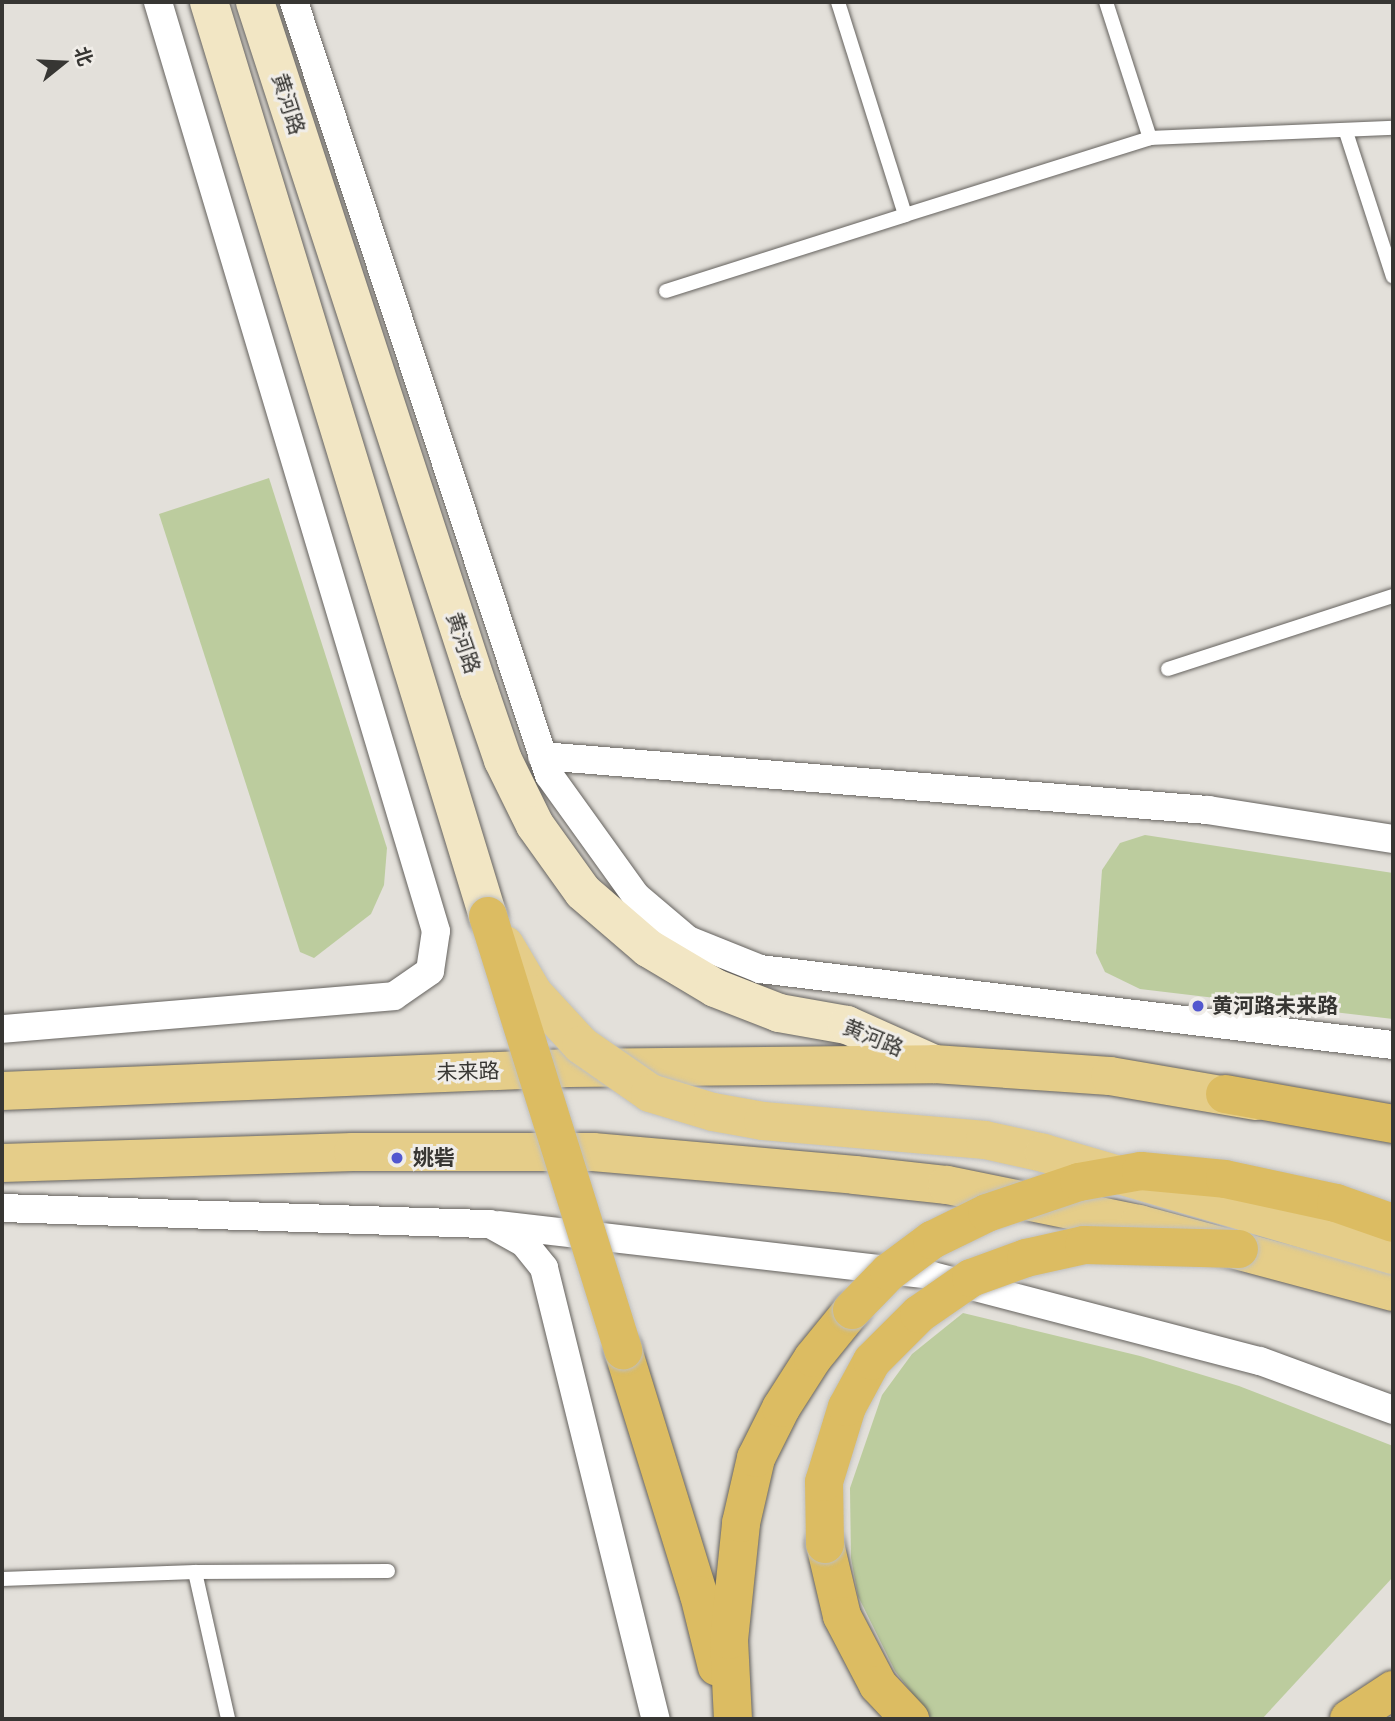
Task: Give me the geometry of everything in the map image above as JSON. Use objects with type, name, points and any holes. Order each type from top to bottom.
[{"type":"highway","points":[[488,916],[699,1595],[731,1719]]},
{"type":"highway","points":[[1225,1094],[1393,1124]]},
{"type":"highway","points":[[731,1719],[729,1640],[741,1523],[757,1458],[794,1388],[852,1310],[889,1272],[932,1240],[976,1218],[1079,1182],[1141,1171],[1224,1179],[1336,1203],[1393,1223]]},
{"type":"highway","points":[[910,1719],[877,1685],[842,1616],[825,1544],[824,1482],[846,1407],[872,1361],[919,1314],[971,1278],[1026,1258],[1084,1245],[1238,1249]]},
{"type":"highway","points":[[1349,1719],[1393,1690]]},
{"type":"highway","points":[[1373,1719],[1393,1697]]},
{"type":"main road","points":[[209,2],[488,916],[534,994],[552,1015],[581,1045],[650,1093],[713,1112],[763,1121],[985,1140],[1044,1153],[1393,1255]]},
{"type":"main road","name":"黄河路","points":[[255,2],[487,713],[503,760],[535,825],[583,892],[648,948],[715,988],[779,1013],[847,1025],[933,1064]]},
{"type":"main road","name":"未来路","points":[[2,1091],[569,1068],[933,1064],[1110,1076],[1225,1094],[1393,1135]]},
{"type":"main road","points":[[2,1163],[353,1152],[593,1152],[855,1175],[947,1185],[1139,1224],[1393,1292]]},
{"type":"street","points":[[2,1029],[394,996],[429,971],[436,931],[158,2]]},
{"type":"street","points":[[294,2],[549,775],[636,896],[688,940],[760,969],[1393,1045]]},
{"type":"street","points":[[542,756],[1208,810],[1393,839]]},
{"type":"street","points":[[2,1209],[490,1224],[929,1275],[1260,1361],[1393,1410]]},
{"type":"street","points":[[490,1224],[524,1243],[544,1268],[656,1719]]},
{"type":"lane","points":[[838,2],[905,215]]},
{"type":"lane","points":[[1107,2],[1150,138]]},
{"type":"lane","points":[[666,291],[1150,138],[1393,128]]},
{"type":"lane","points":[[1346,132],[1393,277]]},
{"type":"lane","points":[[1168,669],[1393,596]]},
{"type":"lane","points":[[2,1578],[195,1572],[388,1571]]},
{"type":"lane","points":[[195,1572],[228,1719]]},
{"type":"green space","points":[[269,478],[387,848],[384,885],[371,914],[314,958],[300,952],[159,514]]},
{"type":"green space","points":[[1145,835],[1393,873],[1393,1019],[1140,989],[1105,972],[1096,953],[1102,870],[1120,843]]},
{"type":"green space","points":[[963,1313],[1140,1356],[1239,1386],[1393,1446],[1393,1577],[1262,1719],[932,1719],[895,1671],[858,1596],[851,1558],[850,1488],[882,1395],[912,1354]]},
{"type":"place","name":"黄河路未来路","points":[[1198,1006]]},
{"type":"place","name":"姚砦","points":[[397,1158]]}]
